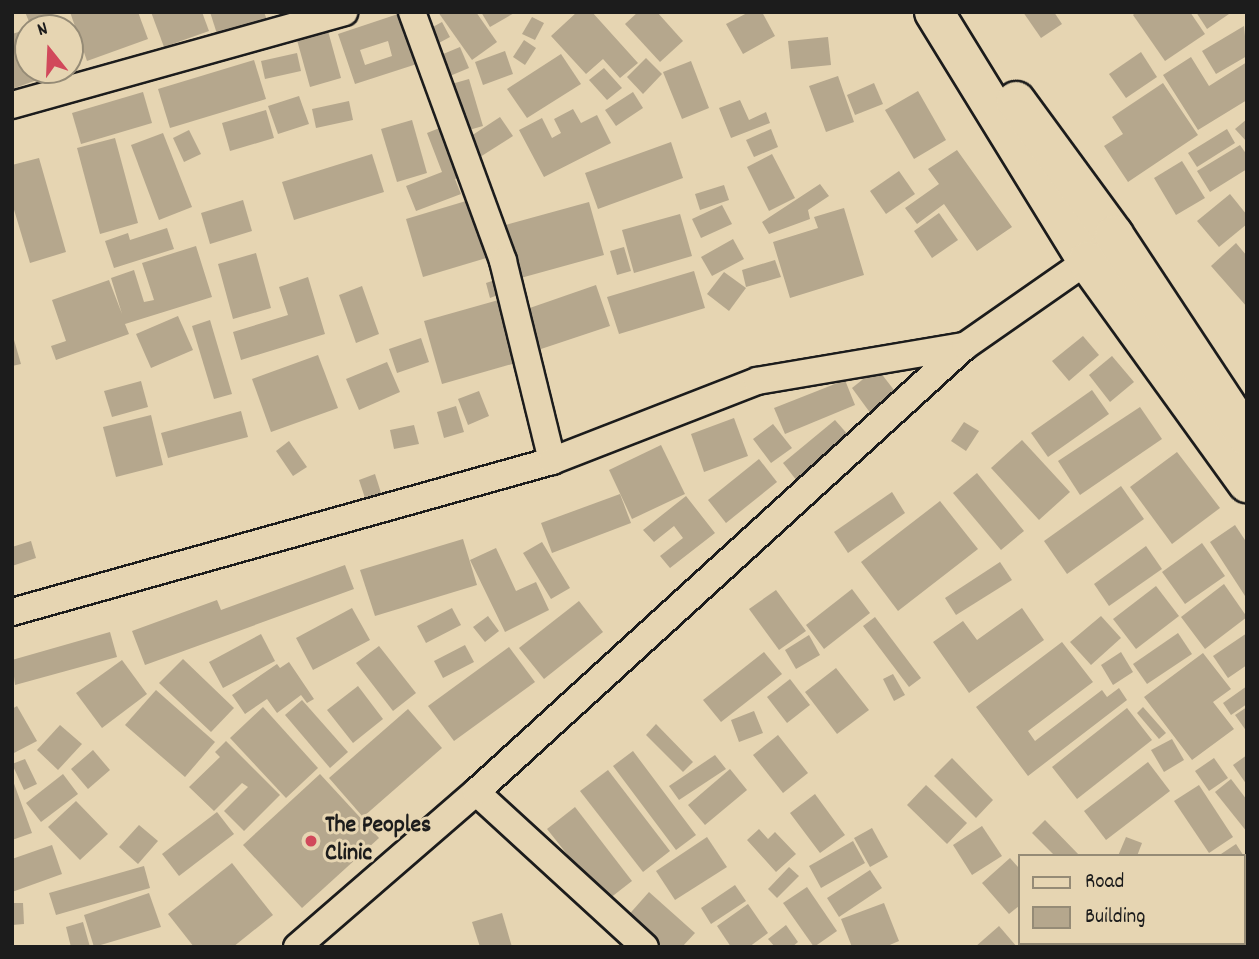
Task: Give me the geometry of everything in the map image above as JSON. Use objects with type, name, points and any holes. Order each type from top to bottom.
[{"type":"street","points":[[12,105],[344,12]]},
{"type":"street","points":[[412,12],[503,261],[552,461]]},
{"type":"street","points":[[934,12],[1087,261],[1247,483]]},
{"type":"street","points":[[951,12],[1114,235],[1247,437]]},
{"type":"street","points":[[297,947],[476,792],[965,346],[1087,261]]},
{"type":"street","points":[[12,612],[552,461],[757,381],[965,346]]},
{"type":"street","points":[[476,792],[645,947]]},
{"type":"building","points":[[25,12],[58,12],[53,14]]},
{"type":"building","points":[[70,12],[138,12],[148,39],[87,61],[84,52],[84,14]]},
{"type":"building","points":[[151,12],[202,12],[209,31],[164,47]]},
{"type":"building","points":[[210,12],[264,12],[267,20],[218,37]]},
{"type":"building","points":[[404,12],[423,62],[355,84],[338,34]],"holes":[[[388,41],[392,56],[365,65],[360,50]]]},
{"type":"building","points":[[438,12],[476,12],[497,42],[472,60]]},
{"type":"building","points":[[481,12],[516,12],[490,27]]},
{"type":"building","points":[[577,12],[592,12],[638,63],[620,78],[603,59],[586,74],[551,36]]},
{"type":"building","points":[[638,12],[657,12],[683,41],[660,62],[625,24]]},
{"type":"building","points":[[749,12],[762,12],[775,36],[743,54],[726,24]]},
{"type":"building","points":[[1023,12],[1054,12],[1062,24],[1041,38]]},
{"type":"building","points":[[1136,12],[1190,12],[1205,34],[1165,61],[1133,15]]},
{"type":"building","points":[[1196,12],[1232,12],[1207,29]]},
{"type":"building","points":[[532,17],[544,23],[535,40],[522,34]]},
{"type":"building","points":[[442,22],[450,37],[437,44],[429,29]]},
{"type":"building","points":[[1244,26],[1247,56],[1216,74],[1202,51]]},
{"type":"building","points":[[328,31],[341,78],[310,87],[297,40]]},
{"type":"building","points":[[12,34],[14,84],[26,84],[12,89]]},
{"type":"building","points":[[828,37],[831,65],[791,69],[788,41]]},
{"type":"building","points":[[524,40],[536,48],[525,65],[513,57]]},
{"type":"building","points":[[460,47],[469,68],[445,78],[436,57]]},
{"type":"building","points":[[505,51],[513,74],[483,85],[475,62]]},
{"type":"building","points":[[1141,52],[1157,77],[1126,98],[1109,74]]},
{"type":"building","points":[[297,53],[301,71],[265,79],[261,61]]},
{"type":"building","points":[[561,54],[581,84],[527,118],[507,89]]},
{"type":"building","points":[[1191,57],[1209,86],[1247,62],[1247,100],[1198,130],[1163,75]]},
{"type":"building","points":[[646,58],[662,74],[643,94],[627,77]]},
{"type":"building","points":[[254,60],[266,99],[170,128],[158,89]]},
{"type":"building","points":[[691,61],[709,108],[682,119],[663,72]]},
{"type":"building","points":[[604,68],[622,88],[607,100],[589,80]]},
{"type":"building","points":[[838,76],[854,122],[826,132],[809,86]]},
{"type":"building","points":[[469,79],[483,126],[462,132],[448,85]]},
{"type":"building","points":[[874,83],[883,104],[855,115],[847,95]]},
{"type":"building","points":[[1163,83],[1198,135],[1128,182],[1104,146],[1123,134],[1112,117]]},
{"type":"building","points":[[918,91],[946,140],[914,159],[885,110]]},
{"type":"building","points":[[143,92],[152,123],[81,144],[72,113]]},
{"type":"building","points":[[633,92],[643,108],[616,126],[605,110]]},
{"type":"building","points":[[299,96],[309,124],[278,134],[268,106]]},
{"type":"building","points":[[740,100],[749,120],[766,112],[770,123],[731,138],[719,108]]},
{"type":"building","points":[[349,101],[353,120],[316,128],[312,109]]},
{"type":"building","points":[[573,109],[581,123],[597,115],[611,143],[544,177],[519,130],[542,118],[552,138],[561,133],[554,119]]},
{"type":"building","points":[[266,110],[274,138],[230,151],[222,123]]},
{"type":"building","points":[[500,117],[513,136],[480,157],[468,138]]},
{"type":"building","points":[[1247,119],[1247,142],[1235,129]]},
{"type":"building","points":[[412,120],[427,173],[397,182],[381,129]]},
{"type":"building","points":[[447,125],[466,175],[455,179],[461,194],[416,211],[406,186],[442,172],[427,133]]},
{"type":"building","points":[[771,129],[778,147],[754,157],[746,140]]},
{"type":"building","points":[[1227,129],[1235,143],[1197,167],[1188,153]]},
{"type":"building","points":[[189,130],[201,154],[184,162],[173,138]]},
{"type":"building","points":[[163,133],[192,207],[159,220],[131,145]]},
{"type":"building","points":[[115,138],[138,223],[100,234],[77,148]]},
{"type":"building","points":[[671,142],[683,178],[598,209],[585,173]]},
{"type":"building","points":[[1240,145],[1247,155],[1247,169],[1210,192],[1197,171]]},
{"type":"building","points":[[957,150],[1012,227],[977,251],[944,204],[917,224],[905,208],[939,184],[928,169]]},
{"type":"building","points":[[372,154],[384,192],[294,220],[282,182]]},
{"type":"building","points":[[772,154],[795,198],[769,211],[747,167]]},
{"type":"building","points":[[39,158],[66,252],[30,263],[12,203],[12,165]]},
{"type":"building","points":[[1182,161],[1205,198],[1176,215],[1154,178]]},
{"type":"building","points":[[899,171],[915,194],[886,214],[870,191]]},
{"type":"building","points":[[820,184],[829,196],[808,210],[810,219],[769,234],[762,222]]},
{"type":"building","points":[[724,185],[729,200],[700,210],[695,194]]},
{"type":"building","points":[[1230,194],[1247,215],[1247,224],[1219,247],[1197,221]]},
{"type":"building","points":[[476,198],[493,256],[423,277],[406,219]]},
{"type":"building","points":[[243,200],[252,231],[210,244],[201,213]]},
{"type":"building","points":[[589,202],[604,255],[517,279],[502,226]]},
{"type":"building","points":[[722,205],[732,224],[701,238],[692,219]]},
{"type":"building","points":[[844,208],[864,275],[790,298],[773,242],[818,228],[814,217]]},
{"type":"building","points":[[939,213],[958,240],[932,258],[914,231]]},
{"type":"building","points":[[680,214],[692,256],[634,273],[622,230]]},
{"type":"building","points":[[167,228],[174,249],[114,268],[105,241],[128,233],[130,240]]},
{"type":"building","points":[[733,239],[744,259],[712,276],[701,257]]},
{"type":"building","points":[[1236,243],[1247,256],[1247,307],[1211,266]]},
{"type":"building","points":[[196,246],[212,297],[125,324],[129,334],[56,360],[51,346],[66,341],[52,300],[109,280],[122,314],[111,278],[134,270],[144,302],[154,300],[142,263]]},
{"type":"building","points":[[624,247],[631,271],[617,275],[610,251]]},
{"type":"building","points":[[256,253],[271,308],[233,319],[218,264]]},
{"type":"building","points":[[775,260],[781,277],[746,287],[742,270]]},
{"type":"building","points":[[694,271],[705,308],[619,334],[607,297]]},
{"type":"building","points":[[724,272],[746,288],[729,311],[707,294]]},
{"type":"building","points":[[308,277],[325,334],[241,360],[233,332],[288,315],[279,287]]},
{"type":"building","points":[[501,278],[506,292],[490,298],[486,283]]},
{"type":"building","points":[[596,285],[610,326],[538,350],[524,310]]},
{"type":"building","points":[[362,286],[379,334],[356,343],[339,295]]},
{"type":"building","points":[[502,299],[519,362],[442,384],[424,321]]},
{"type":"building","points":[[178,316],[193,350],[151,368],[136,334]]},
{"type":"building","points":[[210,320],[232,394],[214,399],[192,326]]},
{"type":"building","points":[[12,333],[21,364],[12,366]]},
{"type":"building","points":[[1083,336],[1099,355],[1069,381],[1052,361]]},
{"type":"building","points":[[421,338],[429,362],[397,373],[389,349]]},
{"type":"building","points":[[318,355],[338,408],[271,432],[252,379]]},
{"type":"building","points":[[1112,356],[1134,382],[1110,402],[1089,375]]},
{"type":"building","points":[[387,362],[400,392],[359,410],[346,379]]},
{"type":"building","points":[[877,368],[897,394],[871,414],[852,388]]},
{"type":"building","points":[[845,380],[855,405],[785,434],[774,408]]},
{"type":"building","points":[[141,381],[148,407],[112,417],[104,391]]},
{"type":"building","points":[[1092,390],[1109,414],[1048,457],[1031,433]]},
{"type":"building","points":[[479,391],[489,416],[468,425],[458,399]]},
{"type":"building","points":[[456,406],[464,432],[444,438],[437,412]]},
{"type":"building","points":[[1140,407],[1162,439],[1080,495],[1058,461]]},
{"type":"building","points":[[241,411],[248,437],[168,458],[161,433]]},
{"type":"building","points":[[151,415],[163,465],[116,477],[103,427]]},
{"type":"building","points":[[734,418],[748,456],[704,472],[691,434]]},
{"type":"building","points":[[835,420],[850,437],[797,481],[783,463]]},
{"type":"building","points":[[964,422],[979,431],[966,451],[951,441]]},
{"type":"building","points":[[773,424],[792,448],[771,463],[753,439]]},
{"type":"building","points":[[414,425],[419,444],[394,449],[390,430]]},
{"type":"building","points":[[1022,440],[1070,492],[1039,520],[991,468]]},
{"type":"building","points":[[289,441],[307,467],[293,476],[276,451]]},
{"type":"building","points":[[661,445],[685,494],[632,519],[609,470]]},
{"type":"building","points":[[1177,452],[1220,508],[1172,544],[1130,487]]},
{"type":"building","points":[[759,459],[777,482],[726,523],[708,500]]},
{"type":"building","points":[[977,473],[1024,531],[1001,550],[953,493]]},
{"type":"building","points":[[375,474],[382,496],[366,501],[359,480]]},
{"type":"building","points":[[1121,486],[1144,519],[1067,574],[1044,541]]},
{"type":"building","points":[[892,492],[905,513],[848,553],[834,532]]},
{"type":"building","points":[[620,494],[631,523],[552,553],[541,523]]},
{"type":"building","points":[[686,496],[715,533],[670,568],[660,556],[683,538],[674,526],[654,542],[643,530]]},
{"type":"building","points":[[940,501],[978,549],[898,611],[861,562]]},
{"type":"building","points":[[1235,525],[1247,543],[1247,599],[1210,542]]},
{"type":"building","points":[[463,539],[477,585],[375,616],[360,570]]},
{"type":"building","points":[[31,541],[36,558],[12,566],[12,547]]},
{"type":"building","points":[[542,542],[570,588],[551,599],[523,553]]},
{"type":"building","points":[[1202,543],[1225,576],[1185,604],[1162,572]]},
{"type":"building","points":[[1146,546],[1162,569],[1109,606],[1094,584]]},
{"type":"building","points":[[496,548],[516,591],[536,582],[549,610],[505,632],[470,560]]},
{"type":"building","points":[[1000,562],[1012,580],[956,615],[945,598]]},
{"type":"building","points":[[345,565],[354,589],[145,665],[132,631],[217,600],[221,610]]},
{"type":"building","points":[[1224,584],[1247,617],[1205,649],[1181,617]]},
{"type":"building","points":[[1156,586],[1179,616],[1136,649],[1113,619]]},
{"type":"building","points":[[852,589],[870,613],[824,649],[806,625]]},
{"type":"building","points":[[776,590],[806,631],[779,650],[749,609]]},
{"type":"building","points":[[579,601],[603,632],[544,679],[519,648]]},
{"type":"building","points":[[352,608],[370,640],[313,670],[296,638]]},
{"type":"building","points":[[452,608],[461,625],[426,643],[417,626]]},
{"type":"building","points":[[1022,608],[1044,640],[969,693],[933,642],[963,621],[977,640]]},
{"type":"building","points":[[488,616],[499,631],[485,642],[473,627]]},
{"type":"building","points":[[1101,616],[1121,638],[1091,665],[1070,642]]},
{"type":"building","points":[[875,617],[921,678],[909,687],[863,626]]},
{"type":"building","points":[[110,632],[117,657],[15,685],[12,660]]},
{"type":"building","points":[[1178,633],[1192,654],[1147,684],[1133,664]]},
{"type":"building","points":[[1247,633],[1247,665],[1228,678],[1213,656]]},
{"type":"building","points":[[261,634],[275,661],[223,688],[209,662]]},
{"type":"building","points":[[809,635],[820,655],[796,669],[785,650]]},
{"type":"building","points":[[1062,642],[1093,682],[1028,731],[1035,741],[1102,690],[1107,697],[1119,688],[1127,700],[1028,776],[976,707]]},
{"type":"building","points":[[465,645],[474,662],[443,678],[434,661]]},
{"type":"building","points":[[379,646],[416,693],[393,711],[356,663]]},
{"type":"building","points":[[509,647],[535,682],[454,741],[428,706]]},
{"type":"building","points":[[764,652],[782,674],[721,722],[703,700]]},
{"type":"building","points":[[1121,652],[1133,672],[1113,685],[1101,665]]},
{"type":"building","points":[[1203,653],[1231,689],[1213,702],[1234,729],[1192,760],[1144,697]]},
{"type":"building","points":[[183,659],[234,708],[211,732],[159,683]]},
{"type":"building","points":[[122,660],[147,694],[102,728],[76,693]]},
{"type":"building","points":[[289,662],[314,699],[307,703],[301,695],[277,713],[267,699],[245,714],[232,695],[277,664],[280,668]]},
{"type":"building","points":[[836,668],[869,710],[837,734],[805,692]]},
{"type":"building","points":[[893,674],[905,695],[894,701],[883,679]]},
{"type":"building","points":[[790,679],[810,705],[787,723],[767,697]]},
{"type":"building","points":[[358,686],[383,719],[353,743],[327,710]]},
{"type":"building","points":[[1247,686],[1247,704],[1231,715],[1223,703]]},
{"type":"building","points":[[156,690],[215,742],[185,777],[125,725]]},
{"type":"building","points":[[302,700],[348,752],[330,768],[285,715]]},
{"type":"building","points":[[17,706],[37,741],[12,754],[12,709]]},
{"type":"building","points":[[263,707],[318,768],[286,798],[230,738]]},
{"type":"building","points":[[1143,707],[1166,733],[1159,739],[1137,713]]},
{"type":"building","points":[[1247,707],[1247,732],[1235,715]]},
{"type":"building","points":[[1127,708],[1152,740],[1077,799],[1052,767]]},
{"type":"building","points":[[408,709],[442,748],[363,817],[329,778]]},
{"type":"building","points":[[754,711],[763,733],[739,742],[731,720]]},
{"type":"building","points":[[656,724],[693,762],[683,772],[646,735]]},
{"type":"building","points":[[60,725],[82,744],[58,770],[37,750]]},
{"type":"building","points":[[778,735],[808,773],[783,793],[753,755]]},
{"type":"building","points":[[1172,739],[1184,760],[1164,772],[1151,750]]},
{"type":"building","points":[[226,741],[280,795],[244,831],[224,811],[248,787],[242,783],[214,811],[189,787],[220,757],[215,752]]},
{"type":"building","points":[[93,750],[110,770],[88,789],[71,769]]},
{"type":"building","points":[[633,751],[696,835],[676,850],[613,766]]},
{"type":"building","points":[[715,755],[726,769],[679,800],[669,786]]},
{"type":"building","points":[[1247,755],[1247,785],[1233,765]]},
{"type":"building","points":[[952,758],[993,800],[976,818],[934,776]]},
{"type":"building","points":[[1214,758],[1228,778],[1209,791],[1195,771]]},
{"type":"building","points":[[25,759],[37,784],[24,790],[12,764]]},
{"type":"building","points":[[1148,762],[1170,791],[1106,840],[1084,811]]},
{"type":"building","points":[[730,769],[747,790],[705,825],[688,805]]},
{"type":"building","points":[[608,770],[670,851],[643,872],[580,791]]},
{"type":"building","points":[[63,774],[78,794],[41,822],[26,803]]},
{"type":"building","name":"The Peoples Clinic","points":[[320,774],[379,838],[302,908],[243,845]]},
{"type":"building","points":[[12,778],[32,833],[12,840]]},
{"type":"building","points":[[1231,779],[1247,800],[1247,832],[1215,792]]},
{"type":"building","points":[[926,785],[967,823],[947,844],[907,805]]},
{"type":"building","points":[[1199,785],[1233,837],[1209,853],[1174,801]]},
{"type":"building","points":[[815,794],[845,835],[820,853],[790,813]]},
{"type":"building","points":[[76,801],[108,834],[80,860],[48,827]]},
{"type":"building","points":[[575,807],[632,881],[605,902],[547,829]]},
{"type":"building","points":[[217,812],[234,834],[179,876],[162,854]]},
{"type":"building","points":[[1045,820],[1078,854],[1053,854],[1032,833]]},
{"type":"building","points":[[139,825],[158,841],[138,864],[119,847]]},
{"type":"building","points":[[982,826],[1002,856],[972,875],[953,845]]},
{"type":"building","points":[[872,828],[888,857],[870,867],[854,838]]},
{"type":"building","points":[[759,829],[768,839],[775,832],[796,854],[776,872],[747,840]]},
{"type":"building","points":[[707,837],[727,867],[675,900],[656,871]]},
{"type":"building","points":[[1126,837],[1142,843],[1138,854],[1119,854]]},
{"type":"building","points":[[853,841],[865,863],[821,888],[809,866]]},
{"type":"building","points":[[1236,844],[1242,854],[1221,854]]},
{"type":"building","points":[[52,845],[62,874],[12,892],[12,859]]},
{"type":"building","points":[[1010,858],[1018,867],[1018,907],[1009,914],[982,883]]},
{"type":"building","points":[[232,863],[273,915],[233,947],[194,947],[168,914]]},
{"type":"building","points":[[144,866],[150,888],[56,915],[49,893]]},
{"type":"building","points":[[789,867],[799,876],[777,898],[768,889]]},
{"type":"building","points":[[870,870],[882,888],[839,917],[827,898]]},
{"type":"building","points":[[735,885],[746,901],[711,924],[701,908]]},
{"type":"building","points":[[807,887],[837,931],[814,947],[783,903]]},
{"type":"building","points":[[649,892],[695,933],[682,947],[656,947],[625,919]]},
{"type":"building","points":[[149,893],[161,927],[94,947],[84,915]]},
{"type":"building","points":[[1245,901],[1247,903],[1247,945],[1245,943]]},
{"type":"building","points":[[12,903],[23,903],[24,924],[12,925]]},
{"type":"building","points":[[884,903],[899,941],[885,947],[852,947],[841,919]]},
{"type":"building","points":[[748,904],[768,933],[749,947],[731,947],[717,926]]},
{"type":"building","points":[[502,913],[512,947],[480,947],[472,922]]},
{"type":"building","points":[[83,922],[90,947],[71,947],[66,927]]},
{"type":"building","points":[[786,925],[798,942],[792,947],[775,947],[768,939]]},
{"type":"building","points":[[999,926],[1017,947],[975,947]]},
{"type":"place","name":"The Peoples Clinic","points":[[311,841]]}]
